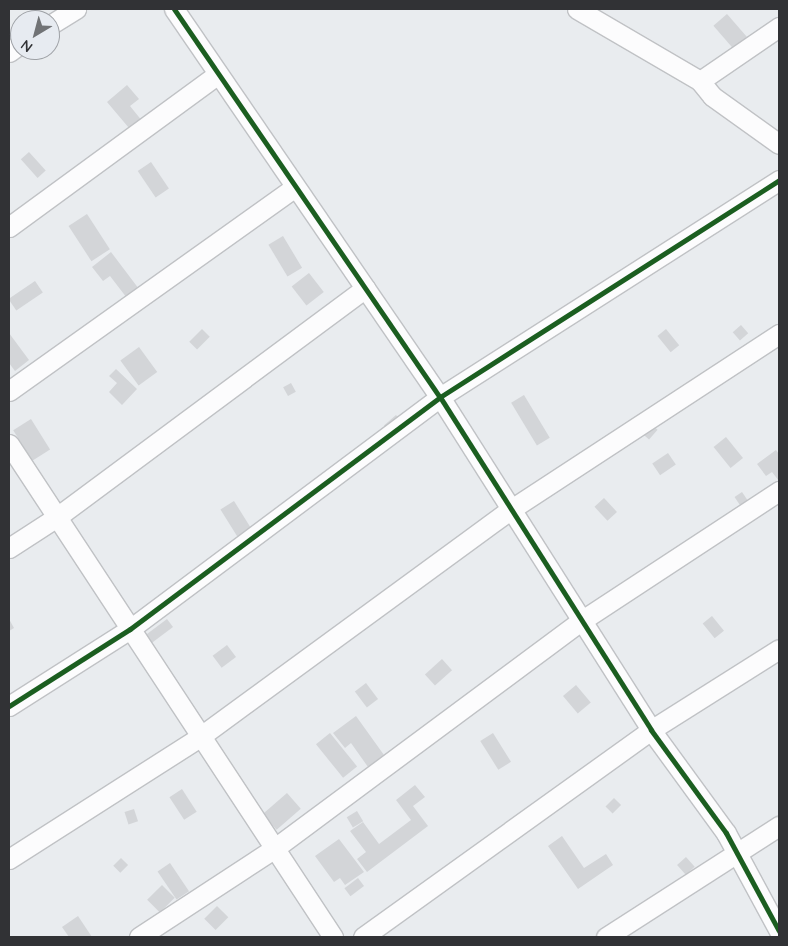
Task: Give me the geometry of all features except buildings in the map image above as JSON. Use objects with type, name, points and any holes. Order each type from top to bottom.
[{"type":"street","points":[[60,19],[76,9]]},
{"type":"street","points":[[174,9],[440,397],[513,508],[581,621],[651,730],[726,833],[735,854],[779,932]]},
{"type":"street","points":[[580,10],[700,81],[712,96],[779,144]]},
{"type":"street","points":[[700,81],[779,27]]},
{"type":"street","points":[[9,227],[218,74]]},
{"type":"street","points":[[9,706],[130,629],[440,397],[779,180]]},
{"type":"street","points":[[9,391],[295,187]]},
{"type":"street","points":[[9,548],[57,517],[365,288]]},
{"type":"street","points":[[9,859],[201,736],[513,508],[779,334]]},
{"type":"street","points":[[9,444],[333,937]]},
{"type":"street","points":[[139,937],[275,848],[581,621],[779,492]]},
{"type":"street","points":[[363,937],[651,730],[779,649]]},
{"type":"street","points":[[606,937],[779,826]]},
{"type":"cycle path","points":[[174,9],[440,397],[651,730],[726,833],[779,931]]},
{"type":"cycle path","points":[[9,706],[130,629],[440,397],[779,180]]}]
